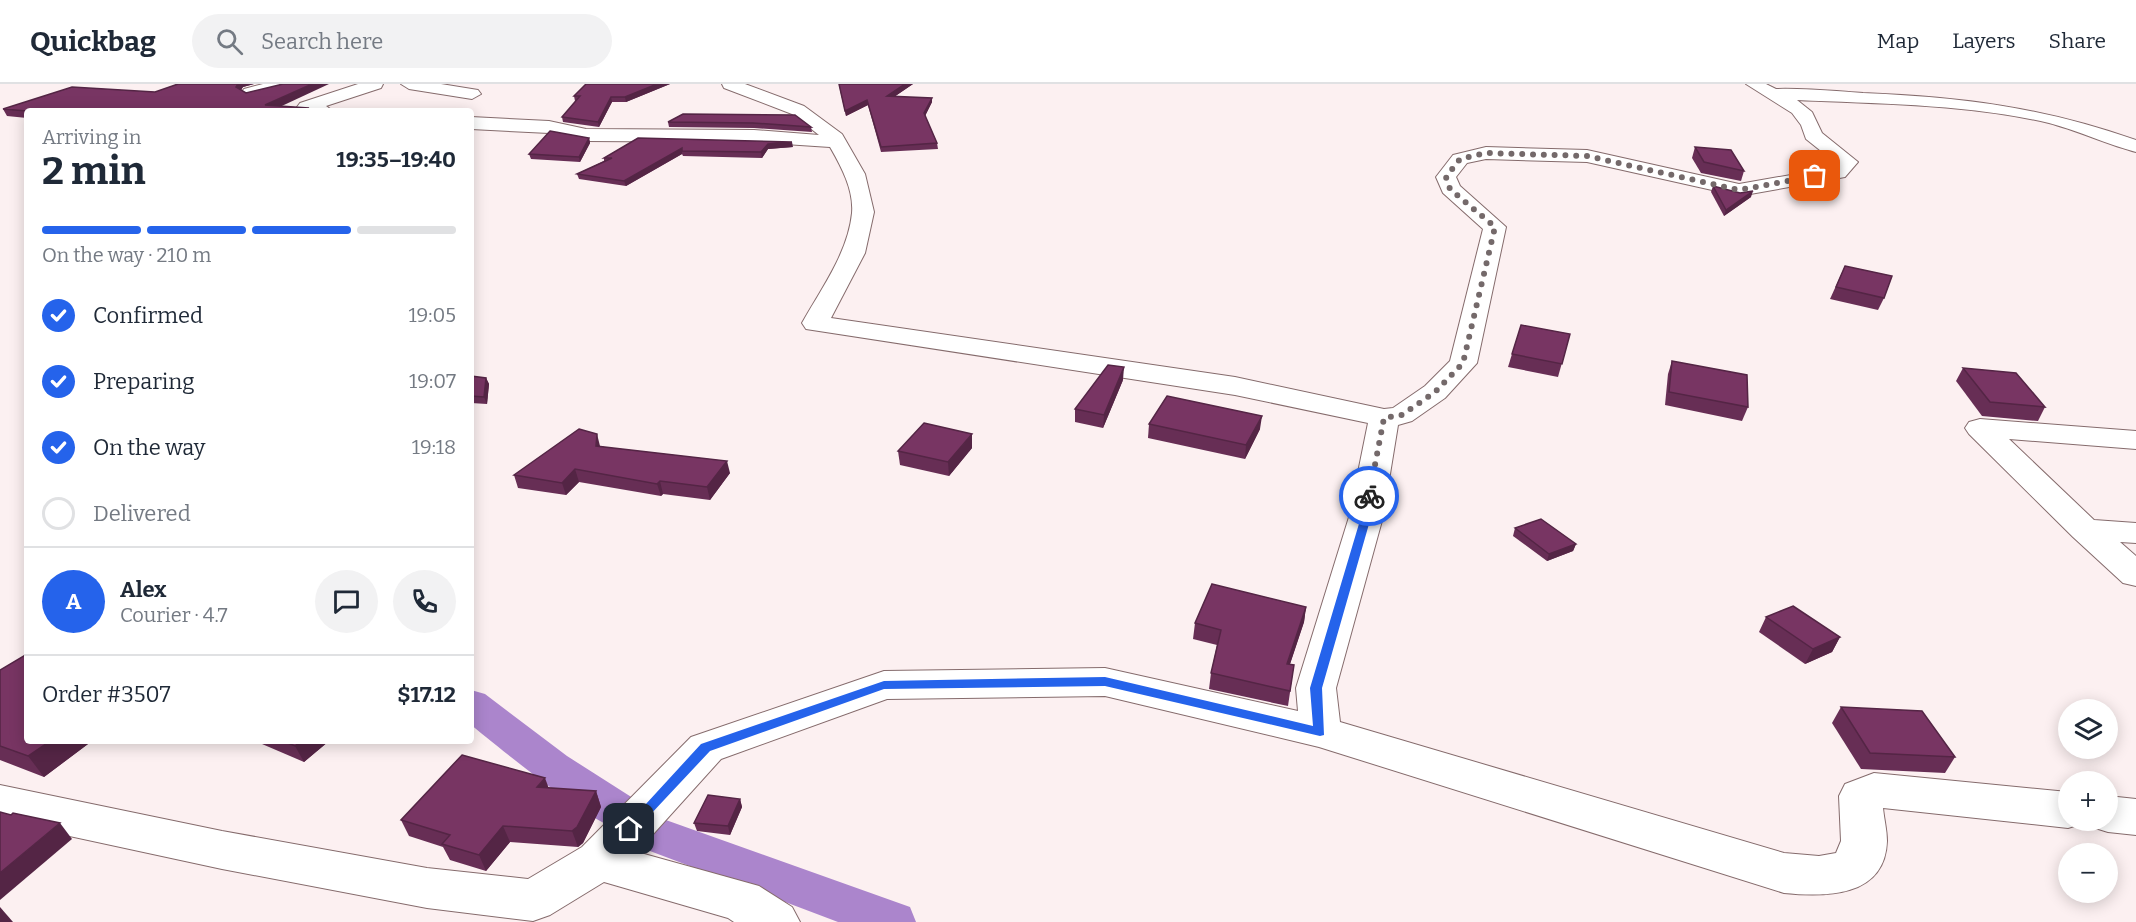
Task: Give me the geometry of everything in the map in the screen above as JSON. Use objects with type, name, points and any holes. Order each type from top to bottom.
[{"type":"street","points":[[250,93],[281,84]]},
{"type":"street","points":[[310,108],[306,107],[375,84]]},
{"type":"street","points":[[409,84],[472,94]]},
{"type":"street","points":[[730,84],[798,110],[838,142],[855,174],[863,212],[853,252],[815,323],[1235,386],[1384,418],[1402,415],[1435,392],[1463,363],[1495,227],[1450,189],[1446,177],[1460,159],[1486,153],[1587,156],[1739,190],[1838,173],[1848,162],[1813,135],[1811,122],[1789,101],[1754,84]]},
{"type":"street","points":[[1777,94],[1951,103],[2055,120],[2089,129],[2136,146]]},
{"type":"street","points":[[474,123],[540,126],[586,135],[744,136],[838,142]]},
{"type":"street","points":[[1320,732],[1316,688],[1366,517],[1384,418]]},
{"type":"street","points":[[2136,440],[1980,428],[2085,530],[2136,575]]},
{"type":"street","points":[[2085,530],[2136,533]]},
{"type":"street","points":[[0,803],[256,857],[427,888],[533,900],[599,861],[706,748],[884,685],[1105,682],[1320,732],[1784,873],[1834,877],[1857,862],[1863,847],[1858,809],[1860,796],[1874,790],[2058,809]]},
{"type":"street","points":[[2118,815],[2136,817]]},
{"type":"street","points":[[599,861],[742,901],[775,922]]},
{"type":"building","points":[[178,84],[238,84],[236,87],[246,93],[283,84],[312,84],[265,105],[309,108],[24,108],[24,111],[3,109],[72,87],[155,92]]},
{"type":"building","points":[[586,84],[657,84],[625,97],[611,97],[598,122],[562,117],[580,96],[574,96]]},
{"type":"building","points":[[839,84],[905,84],[887,96],[932,98],[924,113],[937,143],[881,147],[867,100],[845,111]]},
{"type":"building","points":[[683,114],[795,115],[811,127],[753,123],[668,122]]},
{"type":"building","points":[[550,131],[589,138],[579,157],[529,154]]},
{"type":"building","points":[[638,138],[792,142],[768,144],[761,152],[682,151],[682,148],[624,181],[577,174],[612,158],[604,158]]},
{"type":"building","points":[[1695,147],[1731,150],[1744,171],[1704,162]]},
{"type":"building","points":[[1713,186],[1740,193],[1753,191],[1726,210]]},
{"type":"building","points":[[1845,266],[1892,276],[1884,298],[1836,287]]},
{"type":"building","points":[[1521,325],[1570,334],[1562,364],[1512,354]]},
{"type":"building","points":[[1672,361],[1747,375],[1748,407],[1669,392]]},
{"type":"building","points":[[1108,365],[1124,367],[1104,415],[1075,409]]},
{"type":"building","points":[[1963,368],[2016,373],[2045,407],[1990,402]]},
{"type":"building","points":[[474,376],[486,378],[484,397],[474,396]]},
{"type":"building","points":[[1167,396],[1262,416],[1246,445],[1149,424]]},
{"type":"building","points":[[924,423],[972,434],[948,462],[898,451]]},
{"type":"building","points":[[579,429],[597,434],[596,446],[727,461],[707,487],[660,481],[657,484],[575,469],[562,483],[514,475]]},
{"type":"building","points":[[1541,519],[1576,544],[1549,554],[1515,528]]},
{"type":"building","points":[[1212,584],[1306,607],[1287,664],[1294,665],[1290,691],[1211,673],[1221,630],[1195,623]]},
{"type":"building","points":[[1793,606],[1840,637],[1813,649],[1766,617]]},
{"type":"building","points":[[24,656],[24,744],[46,744],[28,756],[0,746],[0,670]]},
{"type":"building","points":[[1841,707],[1922,711],[1955,757],[1870,753]]},
{"type":"building","points":[[462,755],[545,778],[537,787],[596,791],[577,827],[572,831],[503,826],[479,855],[442,844],[450,835],[401,820]]},
{"type":"building","points":[[708,795],[740,799],[728,826],[694,823]]},
{"type":"building","points":[[0,812],[60,823],[0,873]]},
{"type":"waterway","points":[[474,706],[552,767],[621,812]]},
{"type":"waterway","points":[[649,832],[893,922]]},
{"type":"way so far","points":[[1369,496],[1384,418],[1402,415],[1435,392],[1463,363],[1495,227],[1450,189],[1446,177],[1460,159],[1486,153],[1587,156],[1739,190],[1815,176]]},
{"type":"route","points":[[629,829],[706,748],[884,685],[1105,682],[1320,732],[1316,688],[1341,594],[1366,517],[1369,496]]}]
